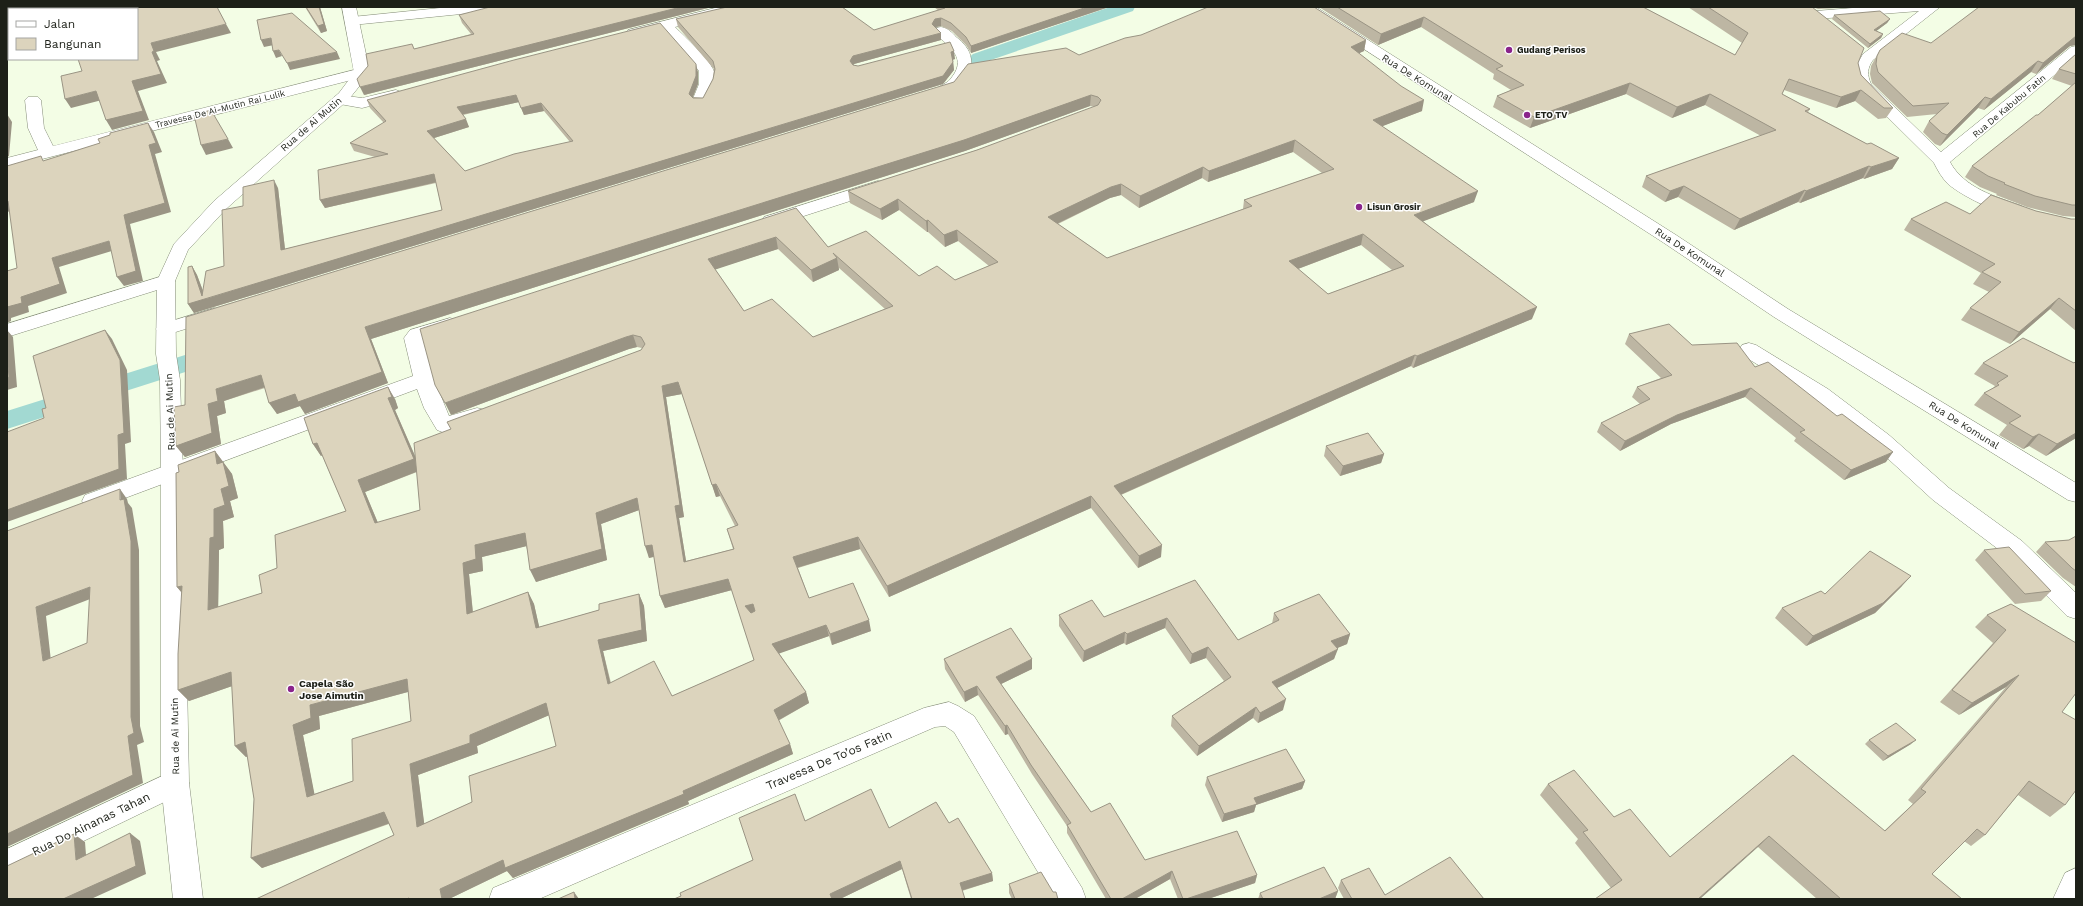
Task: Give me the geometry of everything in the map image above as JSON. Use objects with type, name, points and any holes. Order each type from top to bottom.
[{"type":"street","points":[[362,73],[351,14],[491,7]]},
{"type":"street","points":[[619,37],[735,7]]},
{"type":"street","name":"Rua De Komunal","points":[[1306,7],[1670,239],[1781,313],[2076,494]]},
{"type":"street","points":[[1810,11],[1919,7]]},
{"type":"street","points":[[1933,7],[1863,53],[1859,75],[1864,86],[1941,161],[1945,172],[1957,183],[1995,202],[2029,215]]},
{"type":"street","points":[[1810,11],[1830,27]]},
{"type":"street","points":[[666,25],[706,70],[707,84],[700,101]]},
{"type":"street","points":[[930,95],[949,88],[960,79],[964,68],[964,57],[959,47],[947,45],[941,31]]},
{"type":"street","name":"Rua De Kabubu Fatin","points":[[1941,161],[2076,50]]},
{"type":"street","name":"Rua de Ai Mutin","points":[[188,899],[175,783],[172,472],[170,380],[166,354],[166,281],[180,248],[220,204],[339,100],[362,73]]},
{"type":"street","name":"Travessa De Ai-Mutin Rai Lulik","points":[[7,163],[362,73]]},
{"type":"street","points":[[339,100],[362,103],[407,92]]},
{"type":"street","points":[[33,100],[36,128],[48,153]]},
{"type":"street","points":[[753,226],[896,180]]},
{"type":"street","points":[[7,331],[166,281]]},
{"type":"street","points":[[166,329],[226,311]]},
{"type":"street","points":[[468,318],[416,335],[414,338],[424,379],[439,419],[445,425],[456,423],[492,410]]},
{"type":"street","points":[[1749,350],[1821,394],[1881,440],[1941,494],[2014,548],[2076,609]]},
{"type":"street","points":[[72,509],[424,379]]},
{"type":"street","name":"Travessa De To’os Fatin","points":[[504,899],[933,716],[949,714],[964,724],[1071,899]]},
{"type":"street","name":"Rua Do Ainanas Tahan","points":[[7,864],[175,783]]},
{"type":"street","points":[[2068,899],[2076,883]]},
{"type":"building","points":[[217,7],[226,24],[151,43],[154,51],[152,52],[161,74],[132,81],[143,111],[106,120],[96,91],[65,99],[61,76],[82,71],[78,60],[138,60],[138,8],[12,8]]},
{"type":"building","points":[[306,7],[319,7],[324,24],[318,26]]},
{"type":"building","points":[[490,7],[681,7],[360,87],[357,79],[368,66],[366,54],[412,44],[414,49],[474,34],[459,15]]},
{"type":"building","points":[[727,7],[842,7],[874,30],[945,8],[943,7],[1087,7],[971,46],[966,37],[951,23],[941,18],[935,19],[932,24],[941,33],[853,56],[850,61],[853,65],[858,66],[950,42],[954,51],[951,52],[953,62],[943,76],[188,304],[188,267],[192,266],[202,296],[206,271],[224,266],[222,210],[243,206],[243,187],[274,180],[281,250],[442,210],[434,174],[320,200],[318,170],[388,154],[350,143],[386,121],[367,100],[514,60],[660,23],[696,64],[696,76],[689,94],[693,98],[703,98],[713,79],[715,69],[713,61],[676,19]],"holes":[[[516,95],[521,108],[541,103],[573,141],[514,154],[465,171],[427,131],[466,119],[457,107]]]},
{"type":"building","points":[[1208,7],[1314,7],[1366,40],[1351,47],[1401,86],[1424,100],[1373,120],[1478,191],[1414,215],[1537,307],[1417,356],[1415,355],[1114,486],[1162,545],[1139,556],[1091,496],[887,586],[858,537],[793,557],[809,598],[853,583],[869,620],[830,634],[826,625],[772,644],[806,692],[774,710],[790,744],[683,791],[684,794],[505,868],[503,860],[440,889],[442,899],[256,899],[394,835],[384,812],[251,858],[254,799],[245,742],[235,746],[231,672],[178,690],[178,654],[182,586],[177,587],[176,473],[179,472],[178,465],[215,451],[217,464],[223,462],[229,486],[221,489],[225,505],[214,509],[214,537],[210,538],[208,610],[262,593],[259,575],[277,568],[275,535],[346,511],[317,443],[313,444],[304,418],[388,387],[392,397],[388,398],[414,459],[358,480],[375,523],[420,510],[414,443],[451,429],[447,422],[641,350],[645,344],[641,337],[633,335],[626,337],[445,403],[435,385],[420,329],[796,208],[828,247],[866,231],[919,276],[937,266],[955,280],[998,262],[957,230],[944,235],[928,220],[926,221],[898,199],[880,209],[848,191],[977,150],[1098,105],[1101,100],[1098,97],[1091,95],[964,140],[365,327],[382,372],[298,402],[295,394],[269,403],[261,375],[216,389],[218,401],[208,404],[212,433],[176,446],[174,407],[185,405],[186,317],[954,82],[968,64],[1066,48],[1079,55],[1125,38],[1141,35]],"holes":[[[1295,140],[1334,169],[1244,200],[1252,206],[1107,258],[1048,217],[1111,187],[1121,184],[1140,196],[1203,167],[1209,171]],[[1363,234],[1404,266],[1328,294],[1289,261]],[[776,237],[811,270],[837,258],[833,253],[893,306],[813,337],[772,299],[744,311],[708,259]],[[678,382],[712,485],[716,484],[738,525],[727,529],[734,549],[684,562],[675,506],[680,505],[662,386]],[[637,498],[645,546],[652,545],[660,596],[728,579],[754,660],[672,696],[654,661],[608,684],[598,640],[642,630],[639,594],[599,604],[599,610],[536,628],[528,592],[467,614],[463,563],[476,559],[475,545],[525,533],[530,570],[602,549],[596,513]],[[753,604],[755,611],[751,613],[745,606]],[[407,679],[411,721],[352,739],[353,781],[307,797],[293,725],[311,718],[310,705]],[[546,703],[556,746],[469,776],[472,802],[417,827],[410,764],[470,743],[470,735]]]},
{"type":"building","points":[[1337,7],[1643,7],[1735,55],[1748,33],[1708,7],[1812,7],[1864,48],[1858,63],[1861,75],[1893,108],[1884,108],[1861,90],[1841,97],[1789,79],[1782,94],[1810,109],[1805,111],[1867,144],[1871,143],[1899,158],[1871,167],[1869,166],[1806,191],[1805,190],[1740,219],[1684,186],[1670,191],[1646,176],[1776,130],[1710,94],[1677,107],[1630,83],[1534,117],[1497,96],[1524,85],[1496,69],[1503,66],[1424,17],[1381,34]]},
{"type":"building","points":[[1979,7],[2076,7],[2076,36],[2043,63],[2038,61],[1991,99],[1985,97],[1947,135],[1942,133],[1929,121],[1949,103],[1913,106],[1878,72],[1876,64],[1877,56],[1880,50],[1902,33],[1931,43]]},
{"type":"building","points":[[8,9],[8,40],[7,40]]},
{"type":"building","points":[[1880,11],[1890,19],[1874,30],[1883,34],[1870,44],[1834,15]]},
{"type":"building","points":[[292,13],[337,52],[287,63],[279,50],[273,51],[271,38],[261,40],[257,20]]},
{"type":"building","points":[[2076,54],[2076,74],[2059,69]]},
{"type":"building","points":[[2076,82],[2076,205],[2035,196],[2004,184],[2005,183],[1988,176],[1972,166],[2036,115],[2038,115]]},
{"type":"building","points":[[211,110],[228,139],[201,145],[194,115]]},
{"type":"building","points":[[148,123],[156,143],[149,145],[165,203],[124,215],[136,271],[117,277],[109,241],[52,258],[60,284],[21,297],[22,303],[7,307],[7,271],[17,268],[7,201],[7,166],[41,156],[43,161],[100,143],[98,139],[110,135],[110,133]]},
{"type":"building","points":[[1991,195],[2036,211],[2076,219],[2076,311],[2059,298],[2019,332],[1970,308],[2001,282],[1982,272],[1995,264],[1911,219],[1946,202],[1970,214]]},
{"type":"building","points":[[1669,324],[1692,345],[1737,343],[1755,367],[1768,362],[1837,416],[1842,414],[1893,452],[1851,470],[1800,432],[1805,430],[1751,388],[1677,415],[1625,441],[1601,423],[1650,399],[1637,387],[1672,375],[1629,334]]},
{"type":"building","points":[[105,330],[120,360],[124,433],[118,435],[119,469],[7,510],[7,432],[44,418],[42,409],[46,408],[33,356]]},
{"type":"building","points":[[2023,338],[2074,363],[2076,361],[2076,433],[2057,444],[2039,434],[2033,437],[2009,423],[2021,416],[1984,393],[1999,385],[1997,383],[2008,376],[1983,363]]},
{"type":"building","points":[[7,356],[9,377],[7,378]]},
{"type":"building","points":[[1368,433],[1384,454],[1343,466],[1326,446]]},
{"type":"building","points":[[120,489],[120,500],[124,499],[131,541],[131,717],[134,733],[128,736],[133,775],[7,834],[7,531]],"holes":[[[90,587],[87,643],[43,661],[36,607]]]},
{"type":"building","points":[[2076,536],[2076,571],[2045,542],[2069,540]]},
{"type":"building","points":[[2009,547],[2051,591],[2025,594],[1984,550]]},
{"type":"building","points":[[1870,551],[1911,576],[1883,603],[1813,636],[1782,608],[1821,591],[1825,594]]},
{"type":"building","points":[[1195,580],[1238,640],[1279,620],[1274,613],[1319,594],[1350,634],[1331,641],[1338,649],[1272,682],[1286,699],[1260,713],[1256,707],[1199,746],[1172,716],[1231,677],[1208,647],[1192,654],[1167,618],[1127,634],[1125,632],[1084,651],[1059,615],[1092,600],[1104,617]]},
{"type":"building","points":[[2011,604],[2076,643],[2076,693],[2062,712],[2076,720],[2076,790],[2065,805],[2029,781],[1985,835],[1977,829],[1932,874],[1962,899],[1841,899],[1769,836],[1698,899],[1595,899],[1622,880],[1583,832],[1588,830],[1548,784],[1574,770],[1614,817],[1630,809],[1670,857],[1793,755],[1885,831],[1926,792],[1921,789],[2019,675],[1972,703],[1952,690],[2006,630],[1987,615]]},
{"type":"building","points":[[1011,628],[1032,659],[996,677],[1091,812],[1110,803],[1145,860],[1237,831],[1257,875],[1183,899],[1172,871],[1122,899],[1111,899],[1067,825],[1071,823],[1031,765],[1007,725],[1005,726],[977,686],[964,692],[944,659]]},
{"type":"building","points":[[1896,723],[1916,740],[1888,756],[1869,740]]},
{"type":"building","points":[[1286,749],[1305,781],[1254,798],[1257,804],[1224,814],[1207,777]]},
{"type":"building","points":[[871,789],[889,828],[936,802],[949,823],[958,818],[992,873],[960,883],[965,899],[912,899],[900,861],[830,894],[832,899],[674,899],[681,896],[680,893],[753,860],[739,818],[795,794],[805,821]]},
{"type":"building","points":[[130,833],[136,866],[63,899],[7,899],[7,866],[74,834],[76,860]]},
{"type":"building","points":[[1450,857],[1484,899],[1352,899],[1341,880],[1369,868],[1385,895]]},
{"type":"building","points":[[1324,867],[1338,891],[1319,899],[1263,899],[1260,893]]},
{"type":"building","points":[[1041,872],[1053,892],[1056,892],[1058,899],[1015,899],[1009,884]]},
{"type":"building","points":[[574,892],[575,899],[558,899]]},
{"type":"waterway","points":[[964,96],[969,92],[969,65],[979,58],[1127,7]]},
{"type":"waterway","points":[[7,420],[220,352]]},
{"type":"place","name":"Gudang Perisos","points":[[1509,50]]},
{"type":"place","name":"ETO TV","points":[[1527,115]]},
{"type":"place","name":"Lisun Grosir","points":[[1359,207]]},
{"type":"place","name":"Capela São Jose Aimutin","points":[[291,689]]}]
